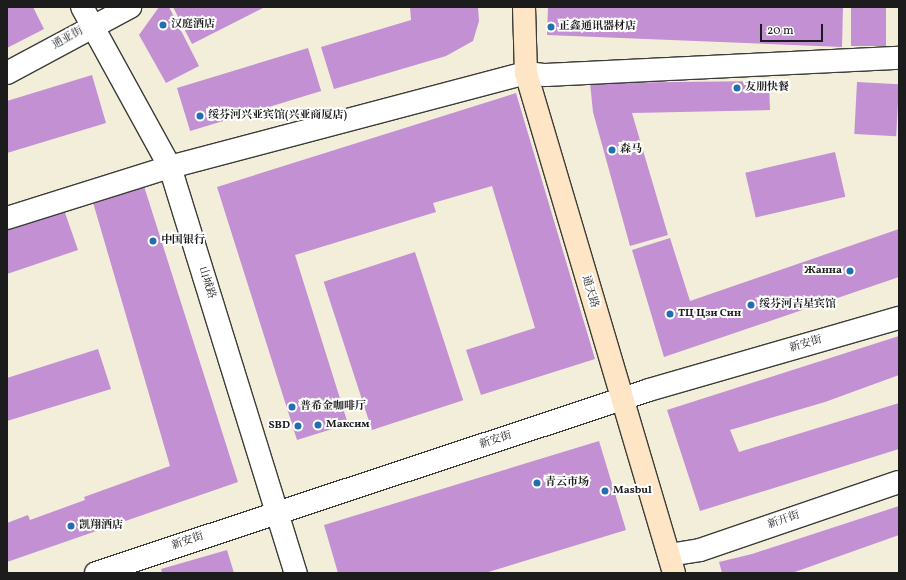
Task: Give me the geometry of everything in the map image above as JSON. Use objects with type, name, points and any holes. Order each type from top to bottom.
[{"type":"main road","name":"通天路","points":[[524,7],[526,73],[621,400],[671,564]]},
{"type":"street","name":"山城路","points":[[82,7],[91,26],[170,167],[296,573]]},
{"type":"street","name":"通亚街","points":[[7,73],[91,26],[130,7]]},
{"type":"street","points":[[7,218],[170,167],[526,73],[546,75],[899,58]]},
{"type":"street","name":"新安街","points":[[96,573],[649,390],[899,318]]},
{"type":"street","name":"新开街","points":[[671,564],[700,550],[899,482]]},
{"type":"building","points":[[7,7],[33,7],[44,29],[7,48]]},
{"type":"building","points":[[159,7],[169,7],[199,66],[166,83],[139,35]]},
{"type":"building","points":[[173,7],[265,7],[192,44]]},
{"type":"building","points":[[410,7],[478,7],[479,21],[473,41],[446,56],[334,89],[321,47],[411,20]]},
{"type":"building","points":[[548,7],[843,7],[842,47],[547,35]]},
{"type":"building","points":[[851,7],[886,7],[886,46],[851,46]]},
{"type":"building","points":[[308,48],[321,91],[190,131],[177,88]]},
{"type":"building","points":[[92,75],[106,123],[7,153],[7,101]]},
{"type":"building","points":[[769,81],[770,110],[632,113],[668,235],[630,246],[593,112],[590,83]]},
{"type":"building","points":[[857,82],[899,84],[896,136],[854,134]]},
{"type":"building","points":[[516,93],[595,359],[481,395],[466,350],[535,328],[492,186],[433,203],[436,212],[295,255],[348,424],[297,440],[217,187]]},
{"type":"building","points":[[835,152],[845,197],[756,218],[745,173]]},
{"type":"building","points":[[143,183],[238,482],[7,562],[7,523],[28,515],[30,520],[85,500],[84,497],[170,466],[92,199]]},
{"type":"building","points":[[63,207],[78,250],[7,274],[7,226]]},
{"type":"building","points":[[899,229],[899,277],[664,357],[632,250],[670,238],[690,301]]},
{"type":"building","points":[[415,252],[463,400],[372,430],[324,282]]},
{"type":"building","points":[[899,336],[899,375],[825,402],[730,430],[739,452],[899,403],[899,449],[700,511],[667,410]]},
{"type":"building","points":[[98,349],[111,389],[7,421],[7,378]]},
{"type":"building","name":"青云市场","points":[[599,441],[626,530],[485,573],[338,573],[324,525]]},
{"type":"building","points":[[899,506],[899,535],[792,573],[722,573],[719,562],[752,554]]},
{"type":"building","points":[[227,550],[234,573],[162,573],[161,569]]},
{"type":"place","name":"汉庭酒店","points":[[163,25]]},
{"type":"place","name":"正鑫通讯器材店","points":[[551,27]]},
{"type":"place","name":"友朋快餐","points":[[737,88]]},
{"type":"place","name":"绥芬河兴亚宾馆(兴亚商厦店)","points":[[200,116]]},
{"type":"place","name":"森马","points":[[612,150]]},
{"type":"place","name":"中国银行","points":[[153,241]]},
{"type":"place","name":"Жанна","points":[[850,271]]},
{"type":"place","name":"绥芬河吉星宾馆","points":[[751,305]]},
{"type":"place","name":"ТЦ Цзи Син","points":[[670,314]]},
{"type":"place","name":"普希金咖啡厅","points":[[292,407]]},
{"type":"place","name":"Максим","points":[[318,425]]},
{"type":"place","name":"SBD","points":[[298,426]]},
{"type":"place","name":"青云市场","points":[[537,483]]},
{"type":"place","name":"Masbul","points":[[605,491]]},
{"type":"place","name":"凯翔酒店","points":[[71,526]]}]
